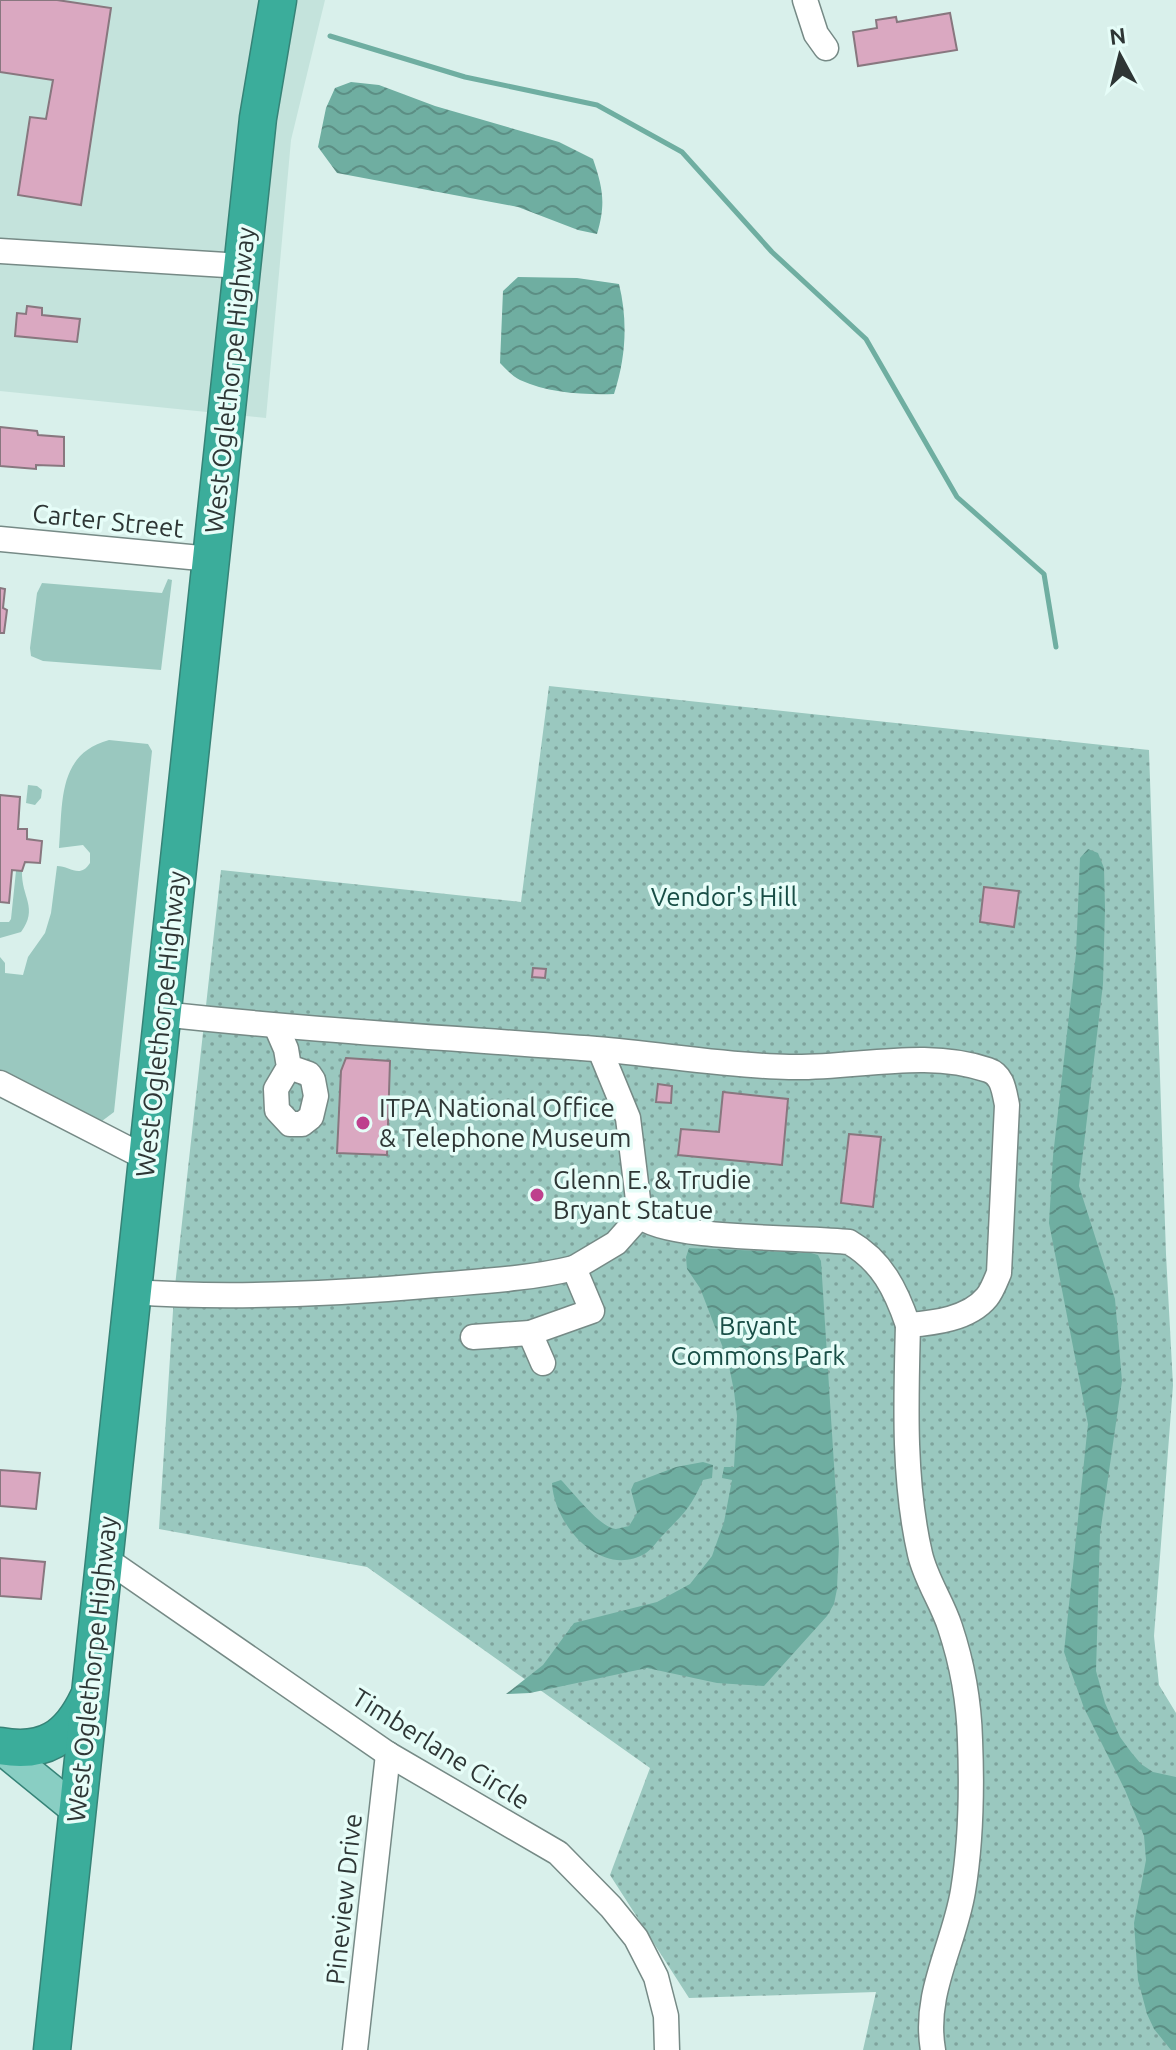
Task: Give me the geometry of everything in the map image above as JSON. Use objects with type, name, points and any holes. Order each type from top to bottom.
[{"type":"highway","name":"West Oglethorpe Highway","points":[[52,2050],[258,118],[278,0]]},
{"type":"highway","points":[[0,1747],[40,1747],[53,1741],[75,1721],[88,1696]]},
{"type":"main road","points":[[0,1747],[76,1810]]},
{"type":"street","points":[[805,0],[816,34],[826,48]]},
{"type":"street","points":[[0,251],[242,266]]},
{"type":"street","name":"Carter Street","points":[[0,539],[211,559]]},
{"type":"street","points":[[162,1014],[790,1067],[910,1061],[960,1063],[992,1071],[1001,1078],[1007,1105],[999,1273],[987,1297],[959,1316],[908,1325]]},
{"type":"street","points":[[276,1026],[286,1049],[289,1067]]},
{"type":"street","points":[[600,1050],[628,1118],[640,1216],[650,1224],[686,1232],[849,1242],[868,1253],[895,1288],[908,1325],[908,1436],[915,1526],[920,1557],[950,1626],[959,1660],[970,1743],[967,1865],[957,1917],[934,1994],[930,2019],[933,2050]]},
{"type":"street","points":[[0,1083],[146,1158]]},
{"type":"street","points":[[132,1292],[174,1295],[333,1293],[490,1280],[574,1268],[616,1243],[640,1216]]},
{"type":"street","points":[[473,1337],[530,1333],[592,1311],[574,1268]]},
{"type":"street","points":[[530,1333],[543,1363]]},
{"type":"street","name":"Timberlane Circle","points":[[103,1557],[388,1754],[558,1853],[611,1907],[636,1938],[656,1977],[666,2016],[667,2050]]},
{"type":"street","name":"Pineview Drive","points":[[355,2050],[388,1754]]},
{"type":"shaded area","points":[[0,0],[325,0],[291,140],[266,418],[0,391]]},
{"type":"green space","points":[[168,579],[172,580],[161,670],[43,661],[31,656],[37,593],[42,583],[162,593]]},
{"type":"green space","name":"Bryant Commons Park","points":[[549,686],[1149,750],[1173,1385],[1154,1636],[1159,1685],[1176,1713],[1176,2050],[863,2050],[876,1992],[689,1998],[610,1875],[650,1768],[367,1567],[159,1529],[174,1295],[221,870],[521,902]]},
{"type":"green space","points":[[109,740],[148,744],[152,751],[114,1112],[102,1121],[91,1120],[0,1070],[0,957],[5,963],[5,973],[23,975],[28,957],[45,933],[57,866],[79,871],[90,863],[90,853],[83,845],[59,848],[63,798],[71,768],[80,756]]},
{"type":"green space","points":[[28,785],[42,790],[41,798],[35,805],[26,803]]},
{"type":"green space","points":[[16,871],[22,871],[29,916],[21,932],[0,938],[0,922],[11,919]]},
{"type":"water","points":[[351,82],[379,85],[435,106],[559,142],[593,159],[602,196],[597,234],[518,207],[337,173],[318,147],[326,108],[335,88]]},
{"type":"water","points":[[518,277],[577,278],[619,284],[624,312],[624,339],[614,394],[542,388],[517,379],[500,363],[503,291]]},
{"type":"water","points":[[1088,849],[1098,853],[1104,868],[1103,984],[1079,1186],[1115,1299],[1122,1381],[1100,1534],[1096,1671],[1105,1703],[1120,1737],[1131,1752],[1153,1772],[1176,1777],[1176,2050],[1171,2050],[1154,2029],[1138,1980],[1134,1923],[1146,1860],[1144,1836],[1084,1708],[1064,1652],[1088,1424],[1049,1223],[1053,1156],[1076,954],[1080,858]]},
{"type":"water","points":[[689,1248],[811,1253],[818,1255],[821,1261],[839,1543],[834,1604],[827,1616],[764,1686],[717,1683],[647,1668],[530,1693],[506,1694],[543,1665],[574,1623],[657,1602],[690,1584],[712,1556],[724,1522],[732,1480],[722,1478],[724,1467],[734,1467],[737,1416],[728,1361],[700,1288],[687,1269]]},
{"type":"water","points":[[703,1462],[713,1465],[712,1478],[703,1480],[686,1510],[651,1549],[629,1559],[613,1559],[597,1554],[583,1544],[561,1515],[555,1499],[552,1483],[561,1480],[602,1523],[616,1529],[629,1526],[637,1513],[631,1490],[634,1483],[676,1467]]},
{"type":"building","points":[[0,0],[57,0],[111,8],[81,205],[18,195],[30,117],[46,119],[53,80],[0,72]]},
{"type":"building","points":[[950,13],[957,50],[858,66],[853,32],[877,28],[876,20],[896,17],[897,22]]},
{"type":"building","points":[[27,306],[42,308],[42,315],[80,319],[77,342],[15,336],[17,313],[26,314]]},
{"type":"building","points":[[0,427],[64,437],[64,466],[36,465],[36,469],[0,466]]},
{"type":"building","points":[[0,588],[5,589],[3,608],[7,610],[4,633],[0,633]]},
{"type":"building","points":[[0,795],[20,797],[18,829],[27,829],[27,839],[42,841],[40,863],[25,862],[22,871],[12,870],[9,903],[0,902]]},
{"type":"building","points":[[984,887],[1019,891],[1014,927],[980,922]]},
{"type":"building","points":[[533,968],[546,969],[545,978],[532,977]]},
{"type":"building","name":"ITPA National Office & Telephone Museum","points":[[346,1058],[390,1061],[387,1155],[337,1153],[341,1071]]},
{"type":"building","points":[[658,1084],[672,1086],[671,1103],[656,1102]]},
{"type":"building","points":[[723,1092],[788,1099],[782,1165],[678,1155],[681,1129],[719,1132]]},
{"type":"building","points":[[849,1134],[881,1137],[873,1207],[841,1203]]},
{"type":"building","points":[[0,1470],[40,1473],[36,1509],[0,1506]]},
{"type":"building","points":[[0,1558],[45,1562],[41,1599],[0,1596]]},
{"type":"waterway","points":[[330,36],[465,77],[597,105],[682,152],[772,252],[866,339],[957,497],[1044,574],[1056,647]]},
{"type":"place","name":"ITPA National Office & Telephone Museum","points":[[363,1123]]},
{"type":"place","name":"Glenn E. & Trudie Bryant Statue","points":[[537,1195]]},
{"type":"park label","name":"Vendor's Hill","points":[[724,897]]}]
